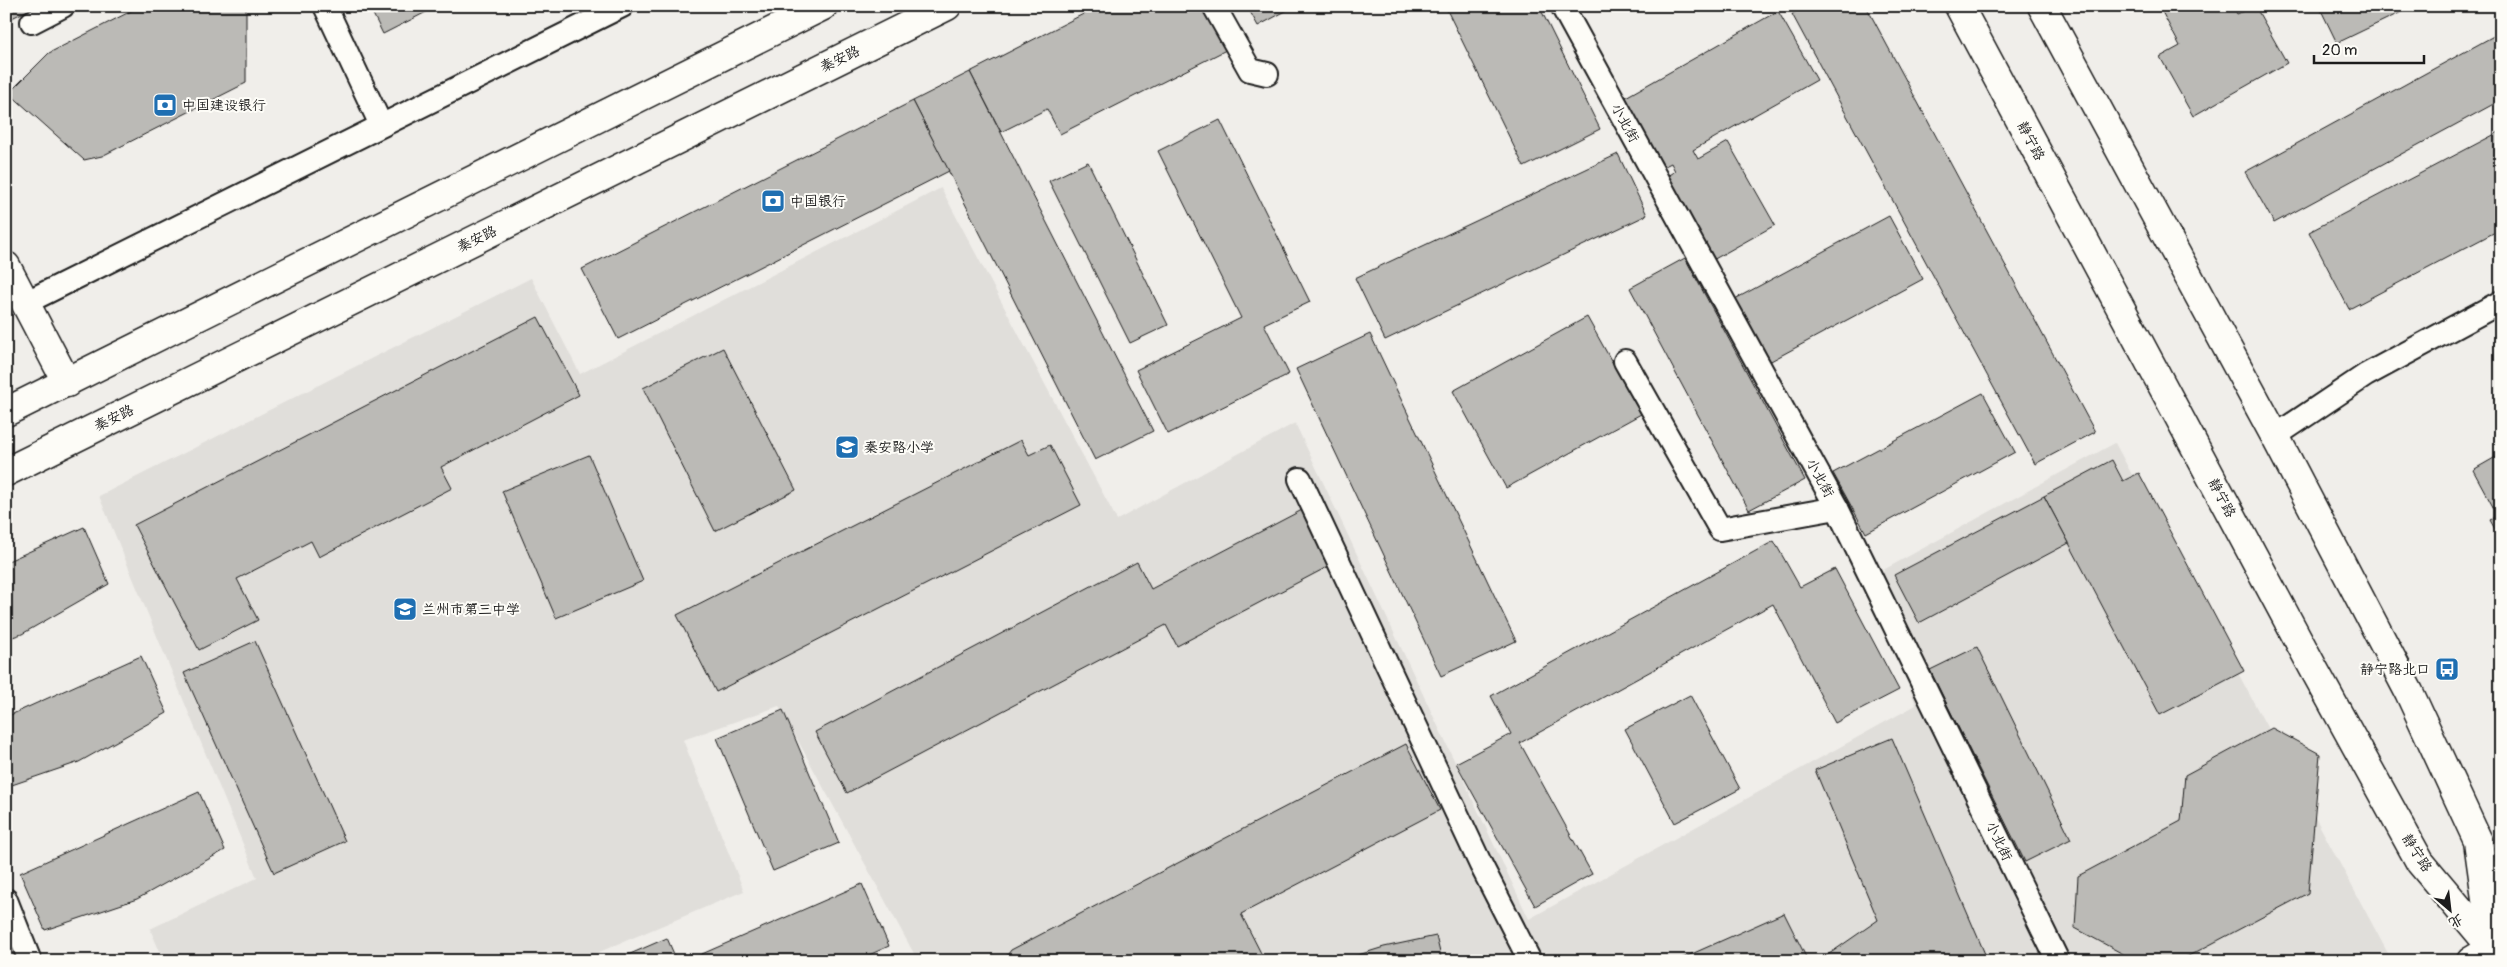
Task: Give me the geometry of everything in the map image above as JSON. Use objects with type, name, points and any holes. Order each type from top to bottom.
[{"type":"main road","points":[[6,412],[823,6]]},
{"type":"main road","name":"秦安路","points":[[6,472],[947,6]]},
{"type":"main road","name":"静宁路","points":[[1959,6],[2316,673],[2420,862],[2489,953]]},
{"type":"main road","name":"静宁路","points":[[2042,6],[2275,436],[2409,692],[2478,840],[2489,953]]},
{"type":"main road","points":[[6,266],[66,382]]},
{"type":"lane","points":[[32,22],[63,6]]},
{"type":"lane","points":[[325,6],[381,126]]},
{"type":"lane","points":[[25,302],[622,6]]},
{"type":"lane","points":[[1214,6],[1250,70],[1267,74]]},
{"type":"lane","name":"小北街","points":[[1562,6],[1837,508],[2058,961]]},
{"type":"lane","points":[[2275,436],[2366,375],[2501,302]]},
{"type":"lane","points":[[1625,361],[1720,529],[1837,508]]},
{"type":"lane","points":[[1300,479],[1481,865],[1530,961]]},
{"type":"lane","points":[[6,900],[30,961]]},
{"type":"shaded area","points":[[941,188],[1117,520],[1295,423],[1529,919],[1916,705],[1867,579],[2115,443],[2392,961],[918,961],[779,706],[683,740],[744,891],[578,961],[164,961],[150,929],[257,878],[99,496],[531,278],[580,374]]},
{"type":"building","points":[[6,6],[28,6],[30,9],[6,21]]},
{"type":"building","points":[[141,6],[246,6],[246,83],[102,156],[84,160],[9,93],[49,53]]},
{"type":"building","points":[[369,6],[438,6],[383,34]]},
{"type":"building","points":[[1099,6],[1204,6],[1226,50],[1060,134],[1047,109],[1001,132],[970,72]]},
{"type":"building","points":[[1247,6],[1295,6],[1258,26]]},
{"type":"building","points":[[1445,6],[1539,6],[1600,129],[1524,167]]},
{"type":"building","points":[[1806,6],[1866,6],[2095,432],[2035,464],[1792,14]]},
{"type":"building","points":[[2159,6],[2233,6],[2237,14],[2255,6],[2287,63],[2193,116],[2160,57],[2180,46]]},
{"type":"building","points":[[2319,6],[2414,6],[2337,43]]},
{"type":"building","points":[[1778,11],[1817,80],[1693,150],[1698,159],[1728,142],[1775,225],[1711,261],[1664,178],[1675,171],[1671,163],[1663,167],[1624,98]]},
{"type":"building","points":[[2501,32],[2501,100],[2274,223],[2245,172]]},
{"type":"building","points":[[970,72],[1153,431],[1095,460],[913,101]]},
{"type":"building","points":[[913,101],[949,171],[618,339],[582,269]]},
{"type":"building","points":[[1220,120],[1310,302],[1264,324],[1289,374],[1168,434],[1136,370],[1241,318],[1158,151]]},
{"type":"building","points":[[2501,131],[2501,229],[2349,309],[2309,232]]},
{"type":"building","points":[[1618,154],[1647,215],[1385,340],[1355,278]]},
{"type":"building","points":[[1088,162],[1168,325],[1130,343],[1049,181]]},
{"type":"building","points":[[1889,216],[1923,279],[1769,362],[1735,299]]},
{"type":"building","points":[[1685,258],[1805,480],[1749,510],[1630,288]]},
{"type":"building","points":[[538,317],[579,395],[441,467],[452,488],[319,557],[311,541],[237,579],[258,620],[199,650],[134,525]]},
{"type":"building","points":[[1587,317],[1641,414],[1506,488],[1453,391]]},
{"type":"building","points":[[1370,334],[1516,641],[1441,676],[1296,369]]},
{"type":"building","points":[[723,348],[796,490],[715,531],[643,388]]},
{"type":"building","points":[[1983,393],[2015,452],[1866,533],[1833,473]]},
{"type":"building","points":[[1021,440],[1029,455],[1050,445],[1081,505],[716,692],[677,615]]},
{"type":"building","points":[[2501,454],[2501,540],[2490,520],[2498,516],[2473,470]]},
{"type":"building","points":[[589,455],[643,581],[556,618],[502,491]]},
{"type":"building","points":[[2112,460],[2123,481],[2139,473],[2244,671],[2160,715],[2044,496]]},
{"type":"building","points":[[2044,496],[2069,543],[1919,623],[1894,575]]},
{"type":"building","points":[[1302,510],[1331,565],[1177,646],[1166,625],[847,793],[815,732],[1137,562],[1151,589]]},
{"type":"building","points":[[84,527],[109,584],[22,634],[6,639],[6,562]]},
{"type":"building","points":[[1774,541],[1800,587],[1835,569],[1899,690],[1835,723],[1773,604],[1520,743],[1592,874],[1535,906],[1456,763],[1511,734],[1491,696]]},
{"type":"building","points":[[255,641],[345,841],[274,873],[184,673]]},
{"type":"building","points":[[1977,647],[2071,839],[2025,862],[1930,670]]},
{"type":"building","points":[[141,656],[167,713],[79,762],[6,787],[6,717]]},
{"type":"building","points":[[1690,695],[1740,789],[1675,823],[1625,729]]},
{"type":"building","points":[[783,710],[839,843],[773,871],[717,738]]},
{"type":"building","points":[[2272,728],[2320,754],[2308,893],[2179,961],[2136,961],[2075,928],[2078,876],[2181,821],[2185,775]]},
{"type":"building","points":[[1892,738],[1988,961],[1819,961],[1878,920],[1815,770]]},
{"type":"building","points":[[1406,744],[1440,810],[1241,914],[1265,961],[1003,961],[1011,950]]},
{"type":"building","points":[[199,792],[225,850],[137,899],[45,930],[20,873]]},
{"type":"building","points":[[862,884],[889,946],[856,961],[686,961]]},
{"type":"building","points":[[1784,913],[1808,961],[1676,961]]},
{"type":"building","points":[[1436,936],[1442,961],[1339,961],[1384,947]]},
{"type":"building","points":[[667,938],[677,961],[614,961]]},
{"type":"place","name":"中国建设银行","points":[[165,105]]},
{"type":"place","name":"中国银行","points":[[773,201]]},
{"type":"place","name":"秦安路小学","points":[[847,447]]},
{"type":"place","name":"兰州市第三中学","points":[[405,609]]},
{"type":"place","name":"静宁路北口","points":[[2447,669]]}]
